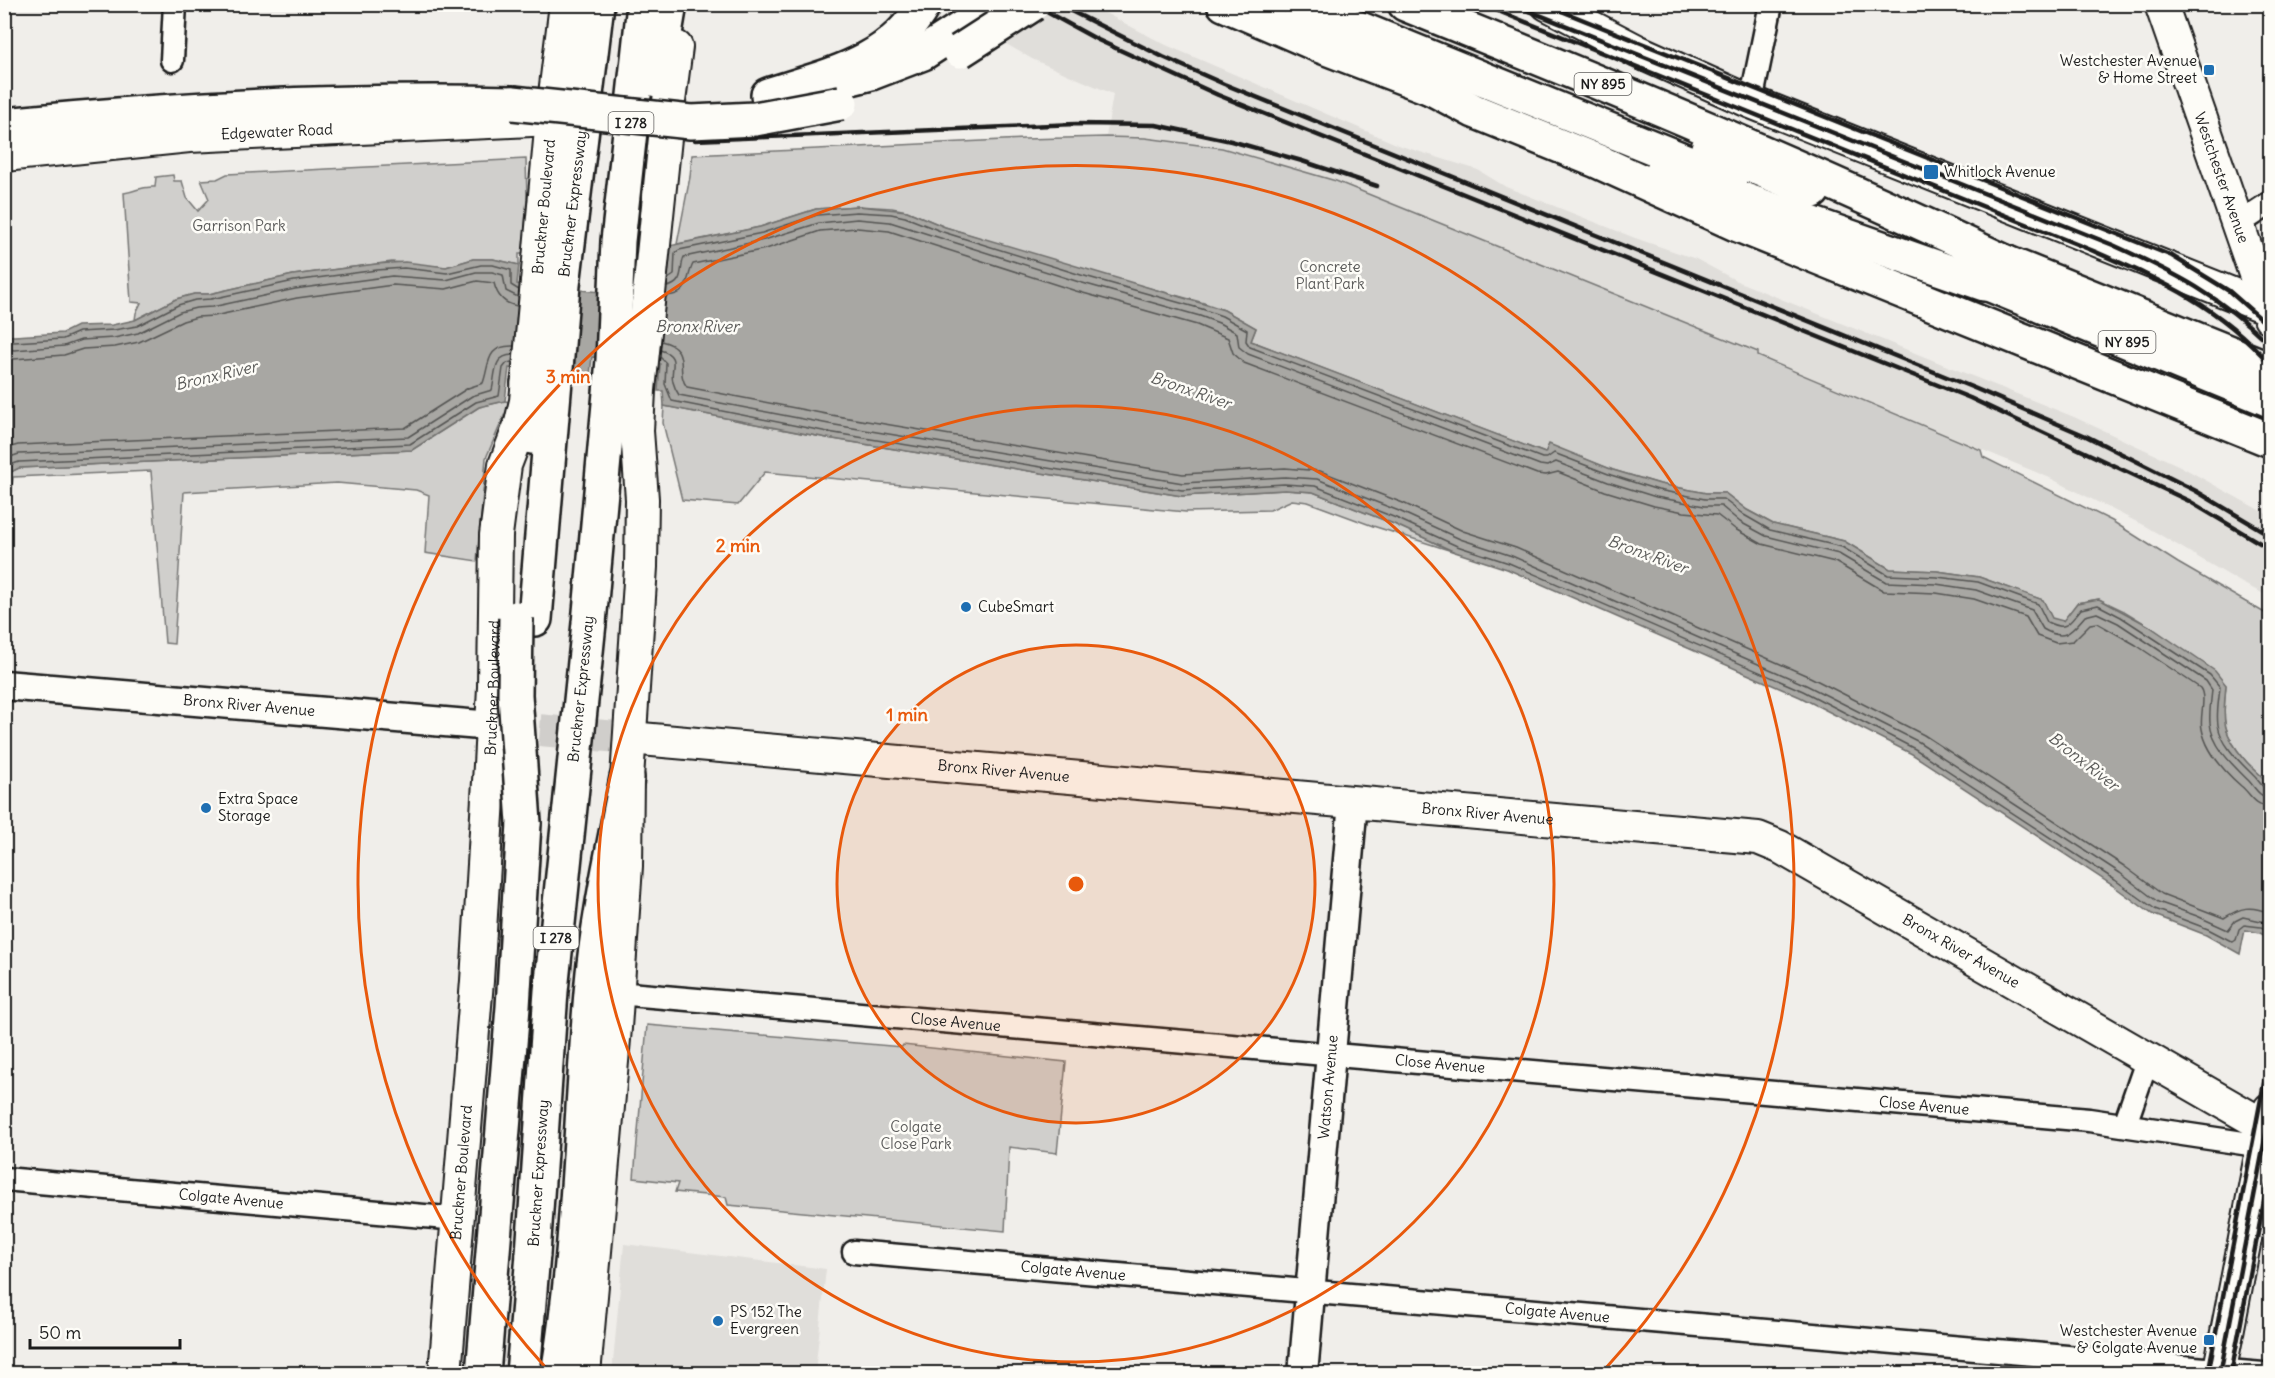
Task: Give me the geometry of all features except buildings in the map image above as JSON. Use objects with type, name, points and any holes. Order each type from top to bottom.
[{"type":"main road","name":"Bruckner Boulevard","points":[[553,256],[552,119],[566,4]]},
{"type":"main road","name":"Bruckner Expressway","points":[[483,1374],[513,1007],[524,823],[515,695],[526,618],[526,476],[553,256],[597,4]]},
{"type":"main road","name":"Bruckner Expressway","points":[[523,1374],[554,959],[589,623],[621,379],[634,242],[644,4]]},
{"type":"main road","points":[[634,242],[670,4]]},
{"type":"main road","points":[[634,242],[668,109],[682,4]]},
{"type":"main road","points":[[4,125],[170,110],[330,104],[719,99],[838,93],[899,83],[955,44],[999,4]]},
{"type":"main road","points":[[955,44],[1033,4]]},
{"type":"main road","name":"NY 895","points":[[1224,4],[1321,46],[1431,88],[1478,100],[1637,162],[1995,273],[2271,369]]},
{"type":"main road","points":[[1299,4],[1710,172],[1912,250],[1995,273]]},
{"type":"main road","points":[[1353,4],[1920,234],[1995,273]]},
{"type":"main road","name":"NY 895","points":[[1405,4],[1653,105],[1934,228],[1995,273],[2271,400]]},
{"type":"main road","points":[[1547,4],[1637,51],[1751,102],[2270,312]]},
{"type":"main road","name":"Westchester Avenue","points":[[2161,4],[2270,312]]},
{"type":"main road","points":[[768,95],[843,71],[867,60],[902,34],[923,7]]},
{"type":"main road","points":[[1431,88],[1474,111],[1576,152],[1738,225],[2271,440]]},
{"type":"main road","points":[[513,103],[691,122],[772,117],[838,93]]},
{"type":"main road","name":"Edgewater Road","points":[[4,155],[189,136],[552,119]]},
{"type":"main road","points":[[584,1374],[626,866],[627,778],[641,556],[642,499],[638,431],[621,379]]},
{"type":"main road","name":"Bruckner Boulevard","points":[[446,1374],[477,981],[492,726],[496,535],[505,465],[521,423],[535,398]]},
{"type":"main road","name":"Bronx River Avenue","points":[[630,738],[1746,836],[1763,840],[2268,1127]]},
{"type":"main road","points":[[558,1374],[570,1272],[591,992],[603,897],[627,778]]},
{"type":"main road","points":[[2219,1372],[2268,1127]]},
{"type":"street","points":[[172,60],[175,4]]},
{"type":"street","points":[[1751,102],[1771,4]]},
{"type":"street","points":[[2238,224],[2271,203]]},
{"type":"street","name":"Bronx River Avenue","points":[[4,685],[492,726]]},
{"type":"street","name":"Watson Avenue","points":[[1303,1374],[1353,802]]},
{"type":"street","name":"Close Avenue","points":[[617,993],[2125,1124],[2268,1127]]},
{"type":"street","points":[[2125,1124],[2148,1058]]},
{"type":"street","name":"Colgate Avenue","points":[[4,1179],[458,1219]]},
{"type":"street","name":"Colgate Avenue","points":[[854,1252],[2219,1372],[2263,1374]]},
{"type":"shaded area","points":[[940,5],[1090,5],[1166,45],[1401,146],[1478,170],[1506,187],[1635,238],[1696,259],[1739,282],[2074,417],[2180,466],[2270,516],[2270,597],[2145,526],[2050,478],[1757,356],[1758,352],[1336,181],[1222,148],[1145,138],[1106,137],[1113,94],[1032,59]]},
{"type":"shaded area","name":"PS 152 The Evergreen","points":[[624,1244],[826,1269],[815,1373],[612,1373]]},
{"type":"green space","name":"Concrete Plant Park","points":[[1106,137],[1145,138],[1222,148],[1336,181],[1758,352],[1758,356],[1981,450],[1983,457],[2112,521],[2178,563],[2270,616],[2270,788],[2231,741],[2224,717],[2226,685],[2149,626],[2099,599],[2077,603],[2063,622],[2052,619],[2043,600],[1979,577],[1937,571],[1890,569],[1844,541],[1773,524],[1747,510],[1725,493],[1706,493],[1660,484],[1613,470],[1549,445],[1545,453],[1251,341],[1256,328],[1224,310],[1083,270],[945,227],[907,211],[858,206],[816,209],[760,227],[677,244],[692,155]]},
{"type":"green space","name":"Garrison Park","points":[[526,159],[527,199],[523,254],[519,254],[519,265],[493,259],[473,259],[446,267],[392,262],[293,275],[176,299],[135,320],[141,303],[131,302],[124,193],[155,187],[156,177],[173,175],[174,181],[182,181],[187,198],[198,211],[209,199],[201,180],[217,179],[227,174]]},
{"type":"green space","points":[[510,402],[486,458],[477,561],[425,553],[429,495],[416,490],[337,483],[184,492],[174,644],[165,643],[151,471],[13,477],[10,504],[5,505],[4,475],[19,468],[412,450],[479,407]]},
{"type":"green space","points":[[664,406],[827,438],[1182,496],[1285,490],[1313,492],[1394,524],[1455,552],[1308,502],[1292,500],[1270,510],[1186,512],[765,472],[738,505],[682,500],[663,423]]},
{"type":"green space","name":"Colgate Close Park","points":[[647,1025],[902,1047],[903,1045],[1066,1062],[1057,1153],[1009,1147],[1005,1231],[728,1205],[726,1197],[675,1192],[678,1183],[634,1178]]},
{"type":"water","name":"Bronx River","points":[[858,206],[907,211],[945,227],[1224,310],[1256,328],[1251,341],[1545,453],[1549,444],[1613,470],[1660,484],[1706,493],[1725,493],[1747,510],[1773,524],[1844,541],[1890,569],[1937,571],[1979,577],[2043,600],[2052,618],[2063,621],[2077,603],[2099,599],[2149,626],[2215,671],[2226,685],[2224,717],[2231,741],[2270,788],[2270,938],[2245,930],[2240,954],[2206,935],[2152,914],[2112,885],[1912,754],[1800,697],[1507,569],[1455,552],[1394,524],[1313,492],[1285,490],[1182,496],[827,438],[664,406],[663,391],[658,391],[660,364],[592,357],[590,375],[509,368],[505,401],[479,407],[412,450],[19,468],[5,475],[4,335],[63,333],[77,326],[112,325],[135,320],[176,299],[194,294],[209,294],[293,275],[376,264],[405,262],[446,267],[473,259],[493,259],[519,265],[517,284],[601,292],[602,270],[668,274],[669,246],[760,227],[816,209]]},
{"type":"tunnel","points":[[492,726],[630,738]]},
{"type":"railway","points":[[1032,4],[1098,40],[1218,95],[1970,398],[2189,501],[2270,549]]},
{"type":"railway","points":[[1057,4],[1163,57],[1224,84],[1974,388],[2086,436],[2196,491],[2270,535]]},
{"type":"railway","points":[[1481,4],[2141,272],[2209,310],[2230,325],[2270,364]]},
{"type":"railway","points":[[1512,4],[2113,245],[2177,276],[2215,299],[2270,345]]},
{"type":"railway","points":[[1544,4],[2172,256],[2229,291],[2270,327]]},
{"type":"railway","points":[[695,140],[1076,124],[1156,125],[1231,141],[1302,161],[1377,186]]},
{"type":"railway","points":[[2208,1374],[2270,1052]]},
{"type":"railway","points":[[2220,1374],[2270,1113]]},
{"type":"railway","points":[[2231,1374],[2270,1170]]},
{"type":"place","name":"Westchester Avenue & Home Street","points":[[2209,70]]},
{"type":"place","name":"Whitlock Avenue","points":[[1931,172]]},
{"type":"place","name":"CubeSmart","points":[[966,607]]},
{"type":"place","name":"Extra Space Storage","points":[[206,808]]},
{"type":"place","name":"PS 152 The Evergreen","points":[[718,1321]]},
{"type":"place","name":"Westchester Avenue & Colgate Avenue","points":[[2209,1340]]}]
